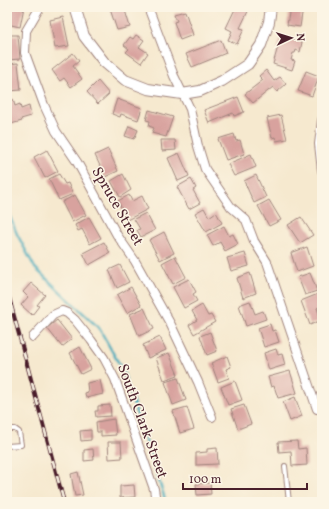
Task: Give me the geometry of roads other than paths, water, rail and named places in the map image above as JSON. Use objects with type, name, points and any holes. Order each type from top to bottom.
[{"type":"street","name":"Spruce Street","points":[[40,7],[26,31],[25,53],[44,105],[56,131],[77,162],[113,228],[135,261],[171,325],[198,382],[212,417]]},
{"type":"street","points":[[75,7],[84,36],[104,62],[125,80],[148,89],[182,94],[200,91],[222,81],[248,64],[261,45],[269,22],[272,7]]},
{"type":"street","points":[[148,7],[174,76],[190,109],[198,146],[205,169],[232,207],[246,220],[254,241],[267,262],[317,409]]},
{"type":"street","points":[[322,120],[319,144],[322,171]]},
{"type":"street","name":"South Clark Street","points":[[33,337],[53,315],[62,311],[67,313],[75,320],[91,340],[104,358],[115,379],[154,489],[156,502]]},
{"type":"lane","points":[[7,429],[15,429],[19,432],[21,445],[7,446]]},
{"type":"lane","points":[[285,466],[289,502]]},
{"type":"waterway","points":[[7,210],[17,234],[35,268],[99,328],[122,369],[166,502]]},
{"type":"railway","points":[[7,290],[64,502]]}]
